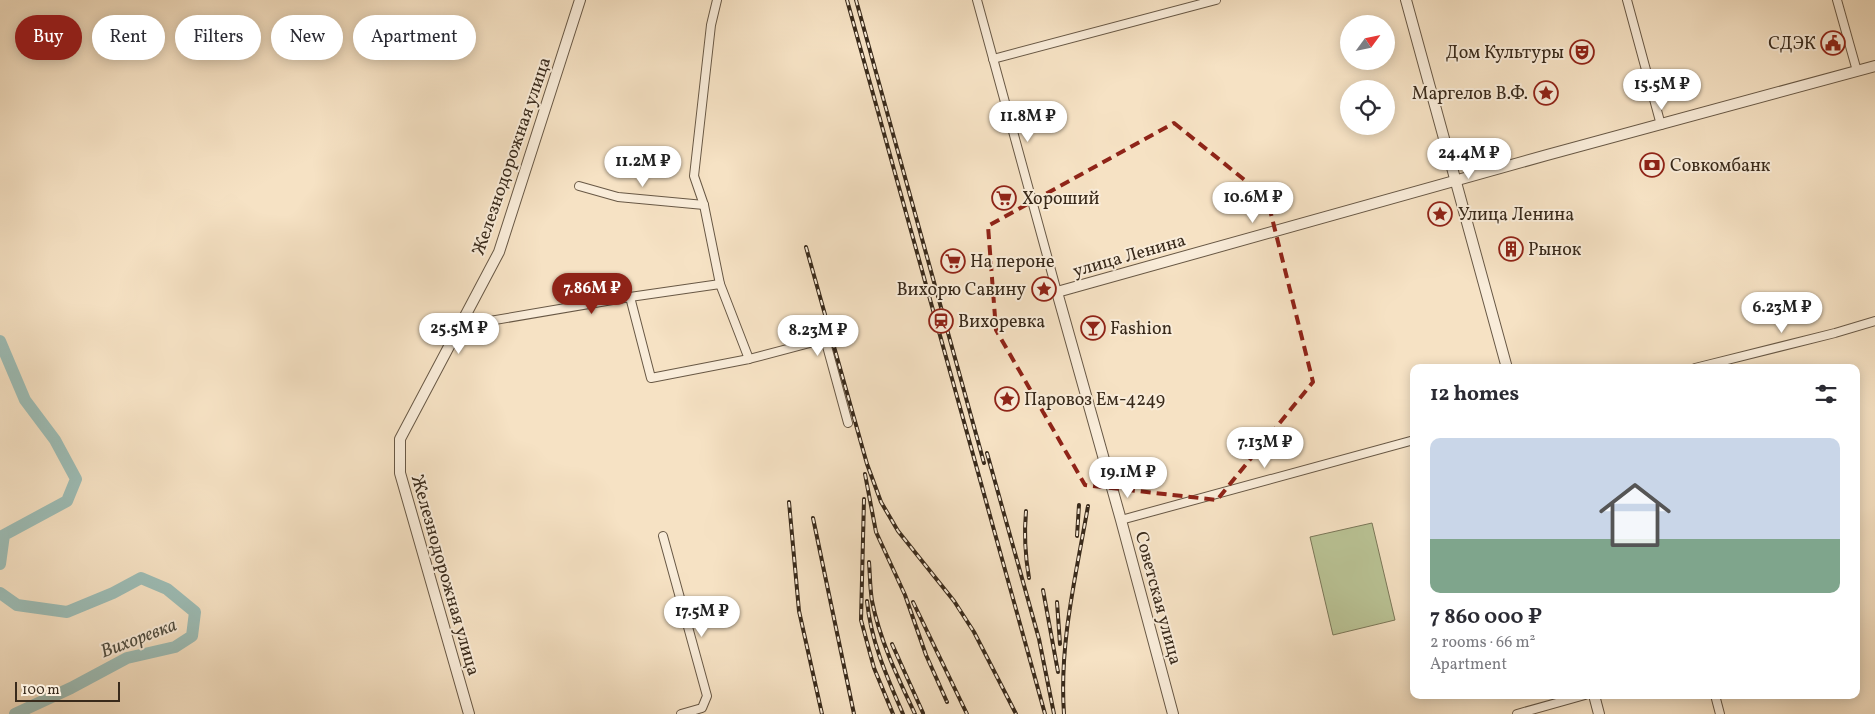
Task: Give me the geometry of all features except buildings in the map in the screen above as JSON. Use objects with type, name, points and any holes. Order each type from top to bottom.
[{"type":"street","name":"Железнодорожная улица","points":[[468,714],[400,473],[400,439],[498,252],[580,0]]},
{"type":"street","points":[[717,0],[711,25],[694,176],[704,205],[720,284],[749,359]]},
{"type":"street","name":"Советская улица","points":[[977,0],[1173,714]]},
{"type":"street","points":[[993,59],[1187,4],[1216,0]]},
{"type":"street","points":[[1406,0],[1506,364]]},
{"type":"street","points":[[1627,0],[1661,125]]},
{"type":"street","points":[[1837,0],[1857,71]]},
{"type":"street","name":"улица Ленина","points":[[1057,292],[1456,180],[1875,66]]},
{"type":"street","points":[[579,186],[618,197],[704,205]]},
{"type":"street","points":[[460,326],[630,297],[720,284]]},
{"type":"street","points":[[630,297],[651,378],[749,359],[825,339],[848,424]]},
{"type":"street","points":[[1711,364],[1875,321]]},
{"type":"street","points":[[1121,520],[1410,441]]},
{"type":"street","points":[[663,536],[707,696],[702,708],[681,714]]},
{"type":"street","points":[[1517,714],[1571,699]]},
{"type":"street","points":[[1595,699],[1599,714]]},
{"type":"street","points":[[1716,699],[1720,714]]},
{"type":"highlighted area","points":[[1174,123],[1267,198],[1313,382],[1217,500],[1085,485],[996,330],[988,226]]},
{"type":"green space","points":[[1372,523],[1395,620],[1333,635],[1310,537]]},
{"type":"waterway","name":"Вихоревка","points":[[0,341],[25,400],[55,440],[76,479],[67,501],[4,535],[0,564]]},
{"type":"waterway","name":"Вихоревка","points":[[0,593],[17,605],[67,612],[113,593],[141,578],[167,589],[195,612],[192,636],[175,647],[127,658],[71,688],[15,714]]},
{"type":"railway","points":[[847,0],[1045,714]]},
{"type":"railway","points":[[856,0],[984,463]]},
{"type":"railway","points":[[806,247],[867,464],[881,502],[898,531],[954,601],[974,632],[1016,714]]},
{"type":"railway","points":[[987,453],[1039,639],[1054,714]]},
{"type":"railway","points":[[865,474],[876,532],[905,595],[926,655],[947,702]]},
{"type":"railway","points":[[864,499],[861,620],[874,668],[893,714]]},
{"type":"railway","points":[[789,502],[799,611],[822,714]]},
{"type":"railway","points":[[1077,536],[1079,505]]},
{"type":"railway","points":[[1064,714],[1063,688],[1066,636],[1088,506]]},
{"type":"railway","points":[[1026,511],[1025,544],[1029,578]]},
{"type":"railway","points":[[813,518],[854,714]]},
{"type":"railway","points":[[869,562],[870,587],[875,616],[890,659],[915,714]]},
{"type":"railway","points":[[1043,590],[1058,672]]},
{"type":"railway","points":[[867,601],[876,645],[903,714]]},
{"type":"railway","points":[[913,602],[967,714]]},
{"type":"railway","points":[[1057,602],[1060,644]]},
{"type":"railway","points":[[892,644],[923,713]]},
{"type":"place","name":"СДЭК","points":[[1833,43]]},
{"type":"place","name":"Дом Культуры","points":[[1582,52]]},
{"type":"place","name":"Маргелов В.Ф.","points":[[1546,93]]},
{"type":"place","name":"Совкомбанк","points":[[1652,165]]},
{"type":"place","name":"Хороший","points":[[1004,198]]},
{"type":"place","name":"Улица Ленина","points":[[1440,214]]},
{"type":"place","name":"Рынок","points":[[1511,249]]},
{"type":"place","name":"На пероне","points":[[953,261]]},
{"type":"place","name":"Вихорю Савину","points":[[1044,289]]},
{"type":"place","name":"Вихоревка","points":[[941,321]]},
{"type":"place","name":"Fashion","points":[[1093,328]]},
{"type":"place","name":"Паровоз Ем-4249","points":[[1007,399]]}]
